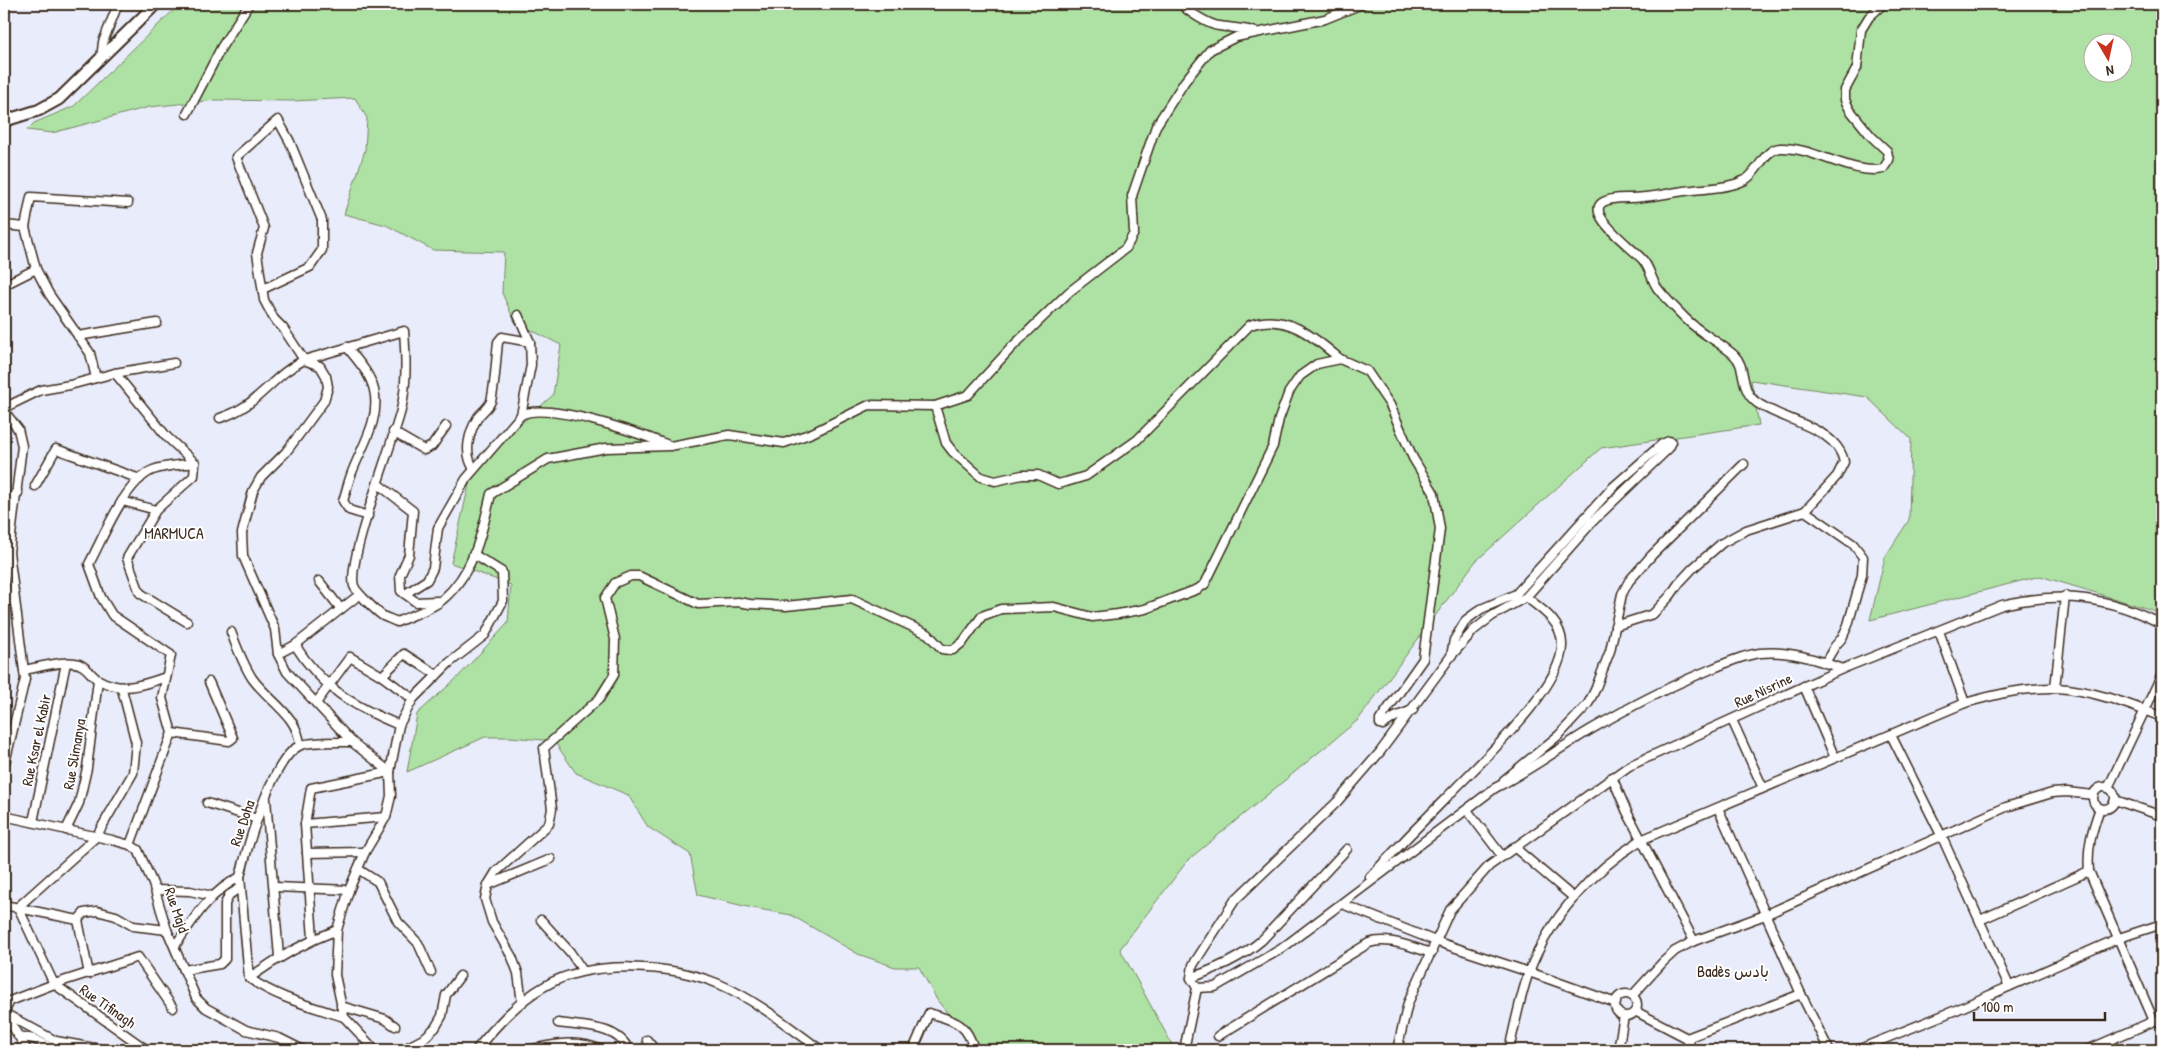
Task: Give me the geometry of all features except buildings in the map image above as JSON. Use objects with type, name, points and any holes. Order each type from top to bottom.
[{"type":"street","points":[[101,59],[103,42],[118,4]]},
{"type":"street","points":[[4,121],[39,110],[54,102],[101,59],[156,4]]},
{"type":"street","points":[[187,114],[221,48],[249,4]]},
{"type":"street","points":[[1181,4],[1186,11],[1217,26],[1237,27],[1258,32]]},
{"type":"street","points":[[220,418],[236,413],[251,404],[290,367],[304,360],[404,331],[405,387],[401,411],[359,542],[352,576],[354,586],[359,595],[368,601],[382,616],[397,622],[441,601],[467,573],[480,540],[491,494],[548,459],[606,448],[670,446],[729,435],[784,443],[812,433],[870,405],[936,406],[968,395],[1011,348],[1069,292],[1126,248],[1134,233],[1132,196],[1156,126],[1185,81],[1210,50],[1236,37],[1325,19],[1362,4]]},
{"type":"street","points":[[1615,626],[1653,614],[1693,568],[1722,543],[1746,530],[1804,511],[1843,467],[1844,462],[1840,450],[1813,429],[1767,408],[1750,397],[1736,356],[1702,334],[1656,287],[1644,261],[1609,230],[1601,218],[1600,208],[1604,202],[1611,198],[1638,198],[1738,183],[1749,177],[1770,152],[1777,148],[1809,153],[1867,169],[1883,169],[1889,160],[1886,151],[1850,110],[1845,100],[1845,90],[1857,68],[1861,30],[1869,17],[1883,4]]},
{"type":"street","points":[[263,289],[310,267],[322,250],[322,220],[290,142],[278,120],[236,157],[264,228],[257,253],[264,300],[274,319],[283,328],[304,360],[320,366],[326,376],[328,387],[324,400],[286,452],[262,477],[253,491],[242,533],[243,556],[275,629],[278,654],[287,672],[352,742],[390,772]]},
{"type":"street","points":[[96,378],[90,353],[49,294],[36,269],[25,227],[31,197],[128,203]]},
{"type":"street","points":[[4,225],[25,227]]},
{"type":"street","points":[[4,286],[36,269]]},
{"type":"street","points":[[518,315],[530,342],[531,364],[521,415]]},
{"type":"street","points":[[936,406],[946,443],[953,452],[981,477],[995,481],[1022,475],[1038,475],[1058,484],[1086,476],[1137,440],[1250,325],[1261,321],[1275,320],[1308,333],[1340,359],[1367,370],[1390,405],[1413,458],[1434,493],[1440,529],[1423,658],[1380,720],[1380,724],[1383,725],[1395,717],[1413,710]]},
{"type":"street","points":[[78,336],[157,323]]},
{"type":"street","points":[[474,469],[470,462],[468,448],[470,435],[478,417],[490,403],[498,342],[502,337],[530,342]]},
{"type":"street","points":[[347,347],[368,376],[374,390],[374,404],[373,422],[351,475],[343,501],[349,510],[368,516]]},
{"type":"street","points":[[522,1003],[518,973],[487,910],[484,899],[488,885],[496,872],[549,824],[552,809],[544,748],[546,744],[599,699],[614,675],[615,639],[605,598],[615,583],[631,576],[640,576],[698,604],[738,602],[786,606],[852,599],[928,634],[942,649],[948,650],[953,650],[963,642],[982,616],[1001,610],[1054,607],[1092,617],[1145,610],[1198,589],[1205,584],[1273,446],[1279,419],[1289,392],[1300,376],[1317,364],[1340,359]]},
{"type":"street","points":[[4,767],[25,679],[9,552],[18,493],[22,446],[18,429],[4,410],[41,390],[70,385],[115,372],[174,363]]},
{"type":"street","points":[[115,372],[166,437],[195,463]]},
{"type":"street","points":[[405,594],[427,580],[433,568],[438,528],[466,479],[521,415],[529,411],[568,414],[643,435],[670,446]]},
{"type":"street","points":[[393,432],[424,450],[432,446],[446,426]]},
{"type":"street","points":[[1184,1050],[1197,988],[1191,978],[1193,965],[1235,900],[1338,802],[1413,710],[1450,656],[1483,622],[1526,597],[1587,526],[1669,448],[1672,442],[1669,440],[1662,444],[1612,488],[1516,594],[1481,609],[1466,620],[1454,640],[1450,656]]},
{"type":"street","points":[[35,486],[56,449],[140,479]]},
{"type":"street","points":[[4,816],[130,845],[172,732],[162,698],[171,655],[112,615],[101,597],[89,564],[122,501],[140,479],[153,470],[195,463]]},
{"type":"street","points":[[187,622],[140,593],[127,558],[156,510],[194,476],[195,463]]},
{"type":"street","points":[[1354,893],[1496,788],[1559,736],[1588,704],[1601,674],[1622,594],[1635,574],[1744,464]]},
{"type":"street","points":[[378,484],[412,512],[409,555],[400,575],[400,591],[416,602],[441,601]]},
{"type":"street","points":[[4,502],[18,493]]},
{"type":"street","points":[[122,501],[156,510]]},
{"type":"street","points":[[1804,511],[1853,544],[1863,557],[1862,575],[1848,626],[1825,663]]},
{"type":"street","points":[[375,1050],[344,1017],[335,975],[337,930],[358,868],[386,816],[391,796],[390,772],[399,725],[413,699],[449,662],[485,635],[503,601],[502,572],[473,554]]},
{"type":"street","points":[[319,581],[341,609]]},
{"type":"street","points":[[4,588],[15,604]]},
{"type":"street","points":[[278,654],[295,645],[359,595]]},
{"type":"street","points":[[2055,688],[2065,596]]},
{"type":"street","name":"Rue Nisrine","points":[[1397,1050],[1408,1003],[1438,942],[1450,910],[1489,866],[1612,777],[1654,754],[1842,669],[2002,606],[2029,598],[2065,596],[2094,599],[2115,604],[2162,624]]},
{"type":"street","points":[[1197,988],[1215,987],[1281,949],[1342,904],[1482,762],[1527,711],[1551,679],[1562,653],[1561,635],[1554,620],[1526,597]]},
{"type":"street","points":[[1939,631],[1965,703]]},
{"type":"street","points":[[231,632],[252,678],[265,695],[294,722],[299,734],[300,744],[352,742]]},
{"type":"street","points":[[295,645],[308,665],[328,686],[346,700],[370,713],[399,725]]},
{"type":"street","points":[[1496,788],[1526,772],[1590,730],[1655,694],[1724,664],[1752,655],[1768,653],[1795,655],[1842,669]]},
{"type":"street","points":[[382,676],[404,654],[437,675]]},
{"type":"street","points":[[316,703],[350,657],[382,676],[413,699]]},
{"type":"street","points":[[24,670],[66,663],[81,664],[98,680],[122,689],[166,678]]},
{"type":"street","name":"Rue Ksar el Kabir","points":[[33,822],[66,663]]},
{"type":"street","points":[[2108,788],[2162,674]]},
{"type":"street","name":"Rue Slimanya","points":[[66,830],[79,803],[88,768],[98,680]]},
{"type":"street","points":[[172,732],[228,741],[232,738],[209,682]]},
{"type":"street","points":[[1804,686],[1835,758]]},
{"type":"street","points":[[1509,1050],[1529,972],[1559,915],[1619,854],[1641,840],[1965,703],[1993,695],[2055,688],[2098,695],[2162,717]]},
{"type":"street","points":[[18,907],[96,837],[132,773],[136,743],[122,689]]},
{"type":"street","points":[[1732,720],[1763,788]]},
{"type":"street","points":[[1891,735],[1942,837],[2009,986]]},
{"type":"street","name":"Rue Doha","points":[[249,978],[240,877],[250,839],[266,797],[289,752],[300,744]]},
{"type":"street","points":[[313,939],[305,824],[311,788],[390,772]]},
{"type":"street","points":[[1612,777],[1641,840],[1694,941]]},
{"type":"street","points":[[2100,788],[2108,788],[2113,793],[2115,800],[2108,808],[2100,808],[2094,804],[2093,796],[2100,788]]},
{"type":"street","points":[[1632,996],[1675,951],[1694,941],[1766,915],[1987,815],[2030,799],[2052,793],[2066,792],[2093,796]]},
{"type":"street","points":[[266,797],[275,887],[279,957]]},
{"type":"street","points":[[2115,800],[2162,816]]},
{"type":"street","points":[[207,803],[257,819]]},
{"type":"street","points":[[1718,808],[1801,994],[1829,1050]]},
{"type":"street","points":[[2087,1050],[2158,1021],[2089,871],[2088,857],[2091,833],[2100,808]]},
{"type":"street","points":[[1467,810],[1502,856]]},
{"type":"street","points":[[305,824],[386,816]]},
{"type":"street","name":"Rue Majd","points":[[130,845],[138,850],[196,998],[206,1008],[246,1030],[279,1038],[287,1046],[303,1050]]},
{"type":"street","points":[[1514,847],[1574,898]]},
{"type":"street","points":[[1191,978],[1219,968],[1246,953],[1262,940],[1348,849]]},
{"type":"street","points":[[307,853],[365,852]]},
{"type":"street","points":[[488,885],[550,859]]},
{"type":"street","points":[[358,868],[378,882],[398,922],[418,943],[431,972]]},
{"type":"street","points":[[1980,920],[2089,871]]},
{"type":"street","points":[[175,946],[196,914],[212,896],[226,884],[240,877]]},
{"type":"street","points":[[275,887],[349,890]]},
{"type":"street","points":[[184,970],[220,964],[225,959],[225,904],[229,896],[240,888]]},
{"type":"street","points":[[155,890],[190,891],[212,896]]},
{"type":"street","points":[[1342,904],[1438,942],[1616,1003]]},
{"type":"street","points":[[4,905],[78,920]]},
{"type":"street","points":[[18,907],[54,984]]},
{"type":"street","points":[[78,920],[84,913],[97,911],[116,916],[133,926],[168,930]]},
{"type":"street","points":[[78,920],[89,974]]},
{"type":"street","points":[[541,920],[570,952],[583,971]]},
{"type":"street","points":[[1857,1050],[2119,938],[2162,924]]},
{"type":"street","points":[[337,930],[313,939],[279,957],[249,978],[279,995],[344,1017]]},
{"type":"street","points":[[1218,1036],[1368,943],[1376,940],[1386,940],[1432,953]]},
{"type":"street","points":[[4,1013],[10,1001],[54,984],[138,957],[173,1008]]},
{"type":"street","points":[[476,1050],[490,1033],[522,1003],[546,985],[583,971],[634,967],[686,972],[720,984],[770,1013],[821,1050]]},
{"type":"street","points":[[402,1050],[423,1039],[435,1028],[442,1016],[446,995],[460,976]]},
{"type":"street","name":"Rue Tifinagh","points":[[54,984],[147,1050]]},
{"type":"street","points":[[1687,1038],[1801,994]]},
{"type":"street","points":[[1620,996],[1632,996],[1637,1003],[1635,1011],[1629,1016],[1624,1016],[1617,1011],[1616,1003],[1620,996]]},
{"type":"street","points":[[341,1006],[385,1019],[395,1026]]},
{"type":"street","points":[[1635,1011],[1687,1038],[1692,1050]]},
{"type":"street","points":[[4,1013],[27,1050]]},
{"type":"street","points":[[4,1013],[56,1041],[105,1050]]},
{"type":"street","points":[[913,1050],[929,1013],[955,1021],[964,1027],[971,1038],[974,1050]]},
{"type":"street","points":[[1618,1050],[1624,1016]]},
{"type":"street","points":[[558,1023],[606,1030],[625,1041],[629,1050]]},
{"type":"street","points":[[18,1036],[34,1039],[57,1050]]},
{"type":"street","points":[[647,1040],[655,1050]]},
{"type":"street","points":[[526,1050],[558,1044],[576,1043],[601,1050]]},
{"type":"green space","points":[[180,4],[2162,4],[2162,613],[2040,576],[1870,620],[1885,557],[1909,520],[1911,439],[1867,397],[1751,380],[1759,425],[1601,448],[1475,562],[1358,720],[1188,860],[1120,949],[1175,1050],[977,1050],[937,1000],[919,967],[895,967],[858,954],[791,915],[698,895],[690,854],[648,827],[628,795],[576,773],[554,741],[485,737],[407,772],[417,714],[458,677],[508,623],[511,585],[451,563],[473,467],[553,395],[561,345],[515,322],[502,293],[504,252],[433,250],[386,225],[344,214],[365,150],[367,118],[355,98],[292,101],[216,100],[149,107],[52,133],[27,130],[34,123],[74,106]]},
{"type":"district","name":"MARMUCA","points":[[174,533]]},
{"type":"district","name":"Badès بادس","points":[[1733,971]]}]
